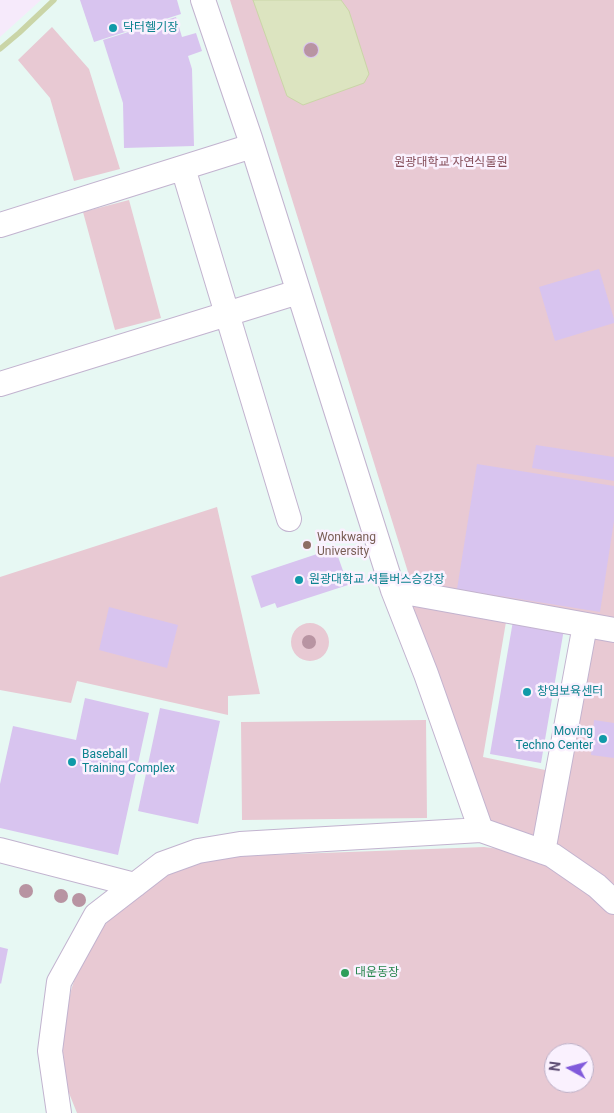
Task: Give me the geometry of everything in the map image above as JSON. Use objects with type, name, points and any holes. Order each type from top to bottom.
[{"type":"lane","points":[[203,0],[252,146],[393,590],[426,674],[481,830]]},
{"type":"lane","points":[[0,225],[252,146]]},
{"type":"lane","points":[[183,168],[290,519]]},
{"type":"lane","points":[[0,384],[298,292]]},
{"type":"lane","points":[[393,590],[614,630]]},
{"type":"lane","points":[[543,852],[585,625]]},
{"type":"lane","points":[[59,1113],[50,1051],[60,982],[96,915],[162,864],[198,850],[240,844],[481,830],[552,856],[597,886],[614,902]]},
{"type":"lane","points":[[0,850],[135,885]]},
{"type":"shaded area","name":"Wonkwang University","points":[[41,0],[614,0],[614,1113],[0,1113],[0,37]]},
{"type":"shaded area","points":[[253,0],[341,0],[349,11],[369,74],[364,83],[303,105],[287,96]]},
{"type":"green space","name":"원광대학교 자연식물원","points":[[230,0],[614,0],[614,888],[553,846],[593,618],[412,585]]},
{"type":"green space","points":[[52,27],[89,69],[120,169],[74,181],[50,98],[18,60]]},
{"type":"green space","points":[[129,200],[161,318],[115,330],[83,212]]},
{"type":"green space","points":[[217,507],[260,694],[228,696],[228,715],[77,681],[71,703],[0,690],[0,577]]},
{"type":"green space","points":[[411,605],[506,622],[483,757],[550,771],[537,838],[489,822]]},
{"type":"green space","points":[[310,623],[323,629],[329,642],[323,655],[310,661],[297,655],[291,642],[297,629]]},
{"type":"green space","points":[[426,720],[427,818],[242,820],[241,722]]},
{"type":"green space","name":"대운동장","points":[[484,847],[515,851],[545,864],[599,899],[614,914],[614,1113],[77,1113],[67,1088],[63,1053],[64,1019],[72,987],[82,959],[97,935],[117,910],[176,869],[213,857]]},
{"type":"building","name":"닥터헬기장","points":[[80,0],[177,0],[181,14],[94,42]]},
{"type":"building","points":[[176,17],[182,37],[196,33],[202,51],[188,56],[192,69],[194,146],[124,148],[123,103],[103,40]]},
{"type":"building","points":[[311,42],[317,44],[319,50],[317,56],[311,58],[305,56],[303,50],[305,44]]},
{"type":"building","points":[[599,269],[614,323],[555,341],[539,287]]},
{"type":"building","points":[[536,445],[614,457],[614,481],[532,468]]},
{"type":"building","points":[[477,464],[614,486],[614,521],[600,612],[457,589]]},
{"type":"building","name":"원광대학교 셔틀버스승강장","points":[[335,548],[348,585],[277,608],[275,603],[261,608],[251,576]]},
{"type":"building","points":[[109,607],[178,625],[167,668],[99,650]]},
{"type":"building","name":"창업보육센터","points":[[513,621],[564,629],[541,763],[490,754]]},
{"type":"building","name":"Baseball Training Complex","points":[[85,698],[149,713],[118,855],[0,828],[0,784],[13,726],[76,740]]},
{"type":"building","points":[[160,708],[220,721],[198,824],[138,811]]},
{"type":"building","name":"Moving Techno Center","points":[[594,720],[614,723],[614,758],[591,755]]},
{"type":"building","points":[[0,947],[8,949],[1,984],[0,983]]},
{"type":"waterway","points":[[0,49],[54,0]]},
{"type":"place","name":"닥터헬기장","points":[[113,28]]},
{"type":"place","name":"Wonkwang University","points":[[307,545]]},
{"type":"place","name":"원광대학교 셔틀버스승강장","points":[[299,580]]},
{"type":"place","name":"창업보육센터","points":[[527,692]]},
{"type":"place","name":"Moving Techno Center","points":[[603,739]]},
{"type":"place","name":"Baseball Training Complex","points":[[72,762]]},
{"type":"place","name":"대운동장","points":[[345,973]]}]
